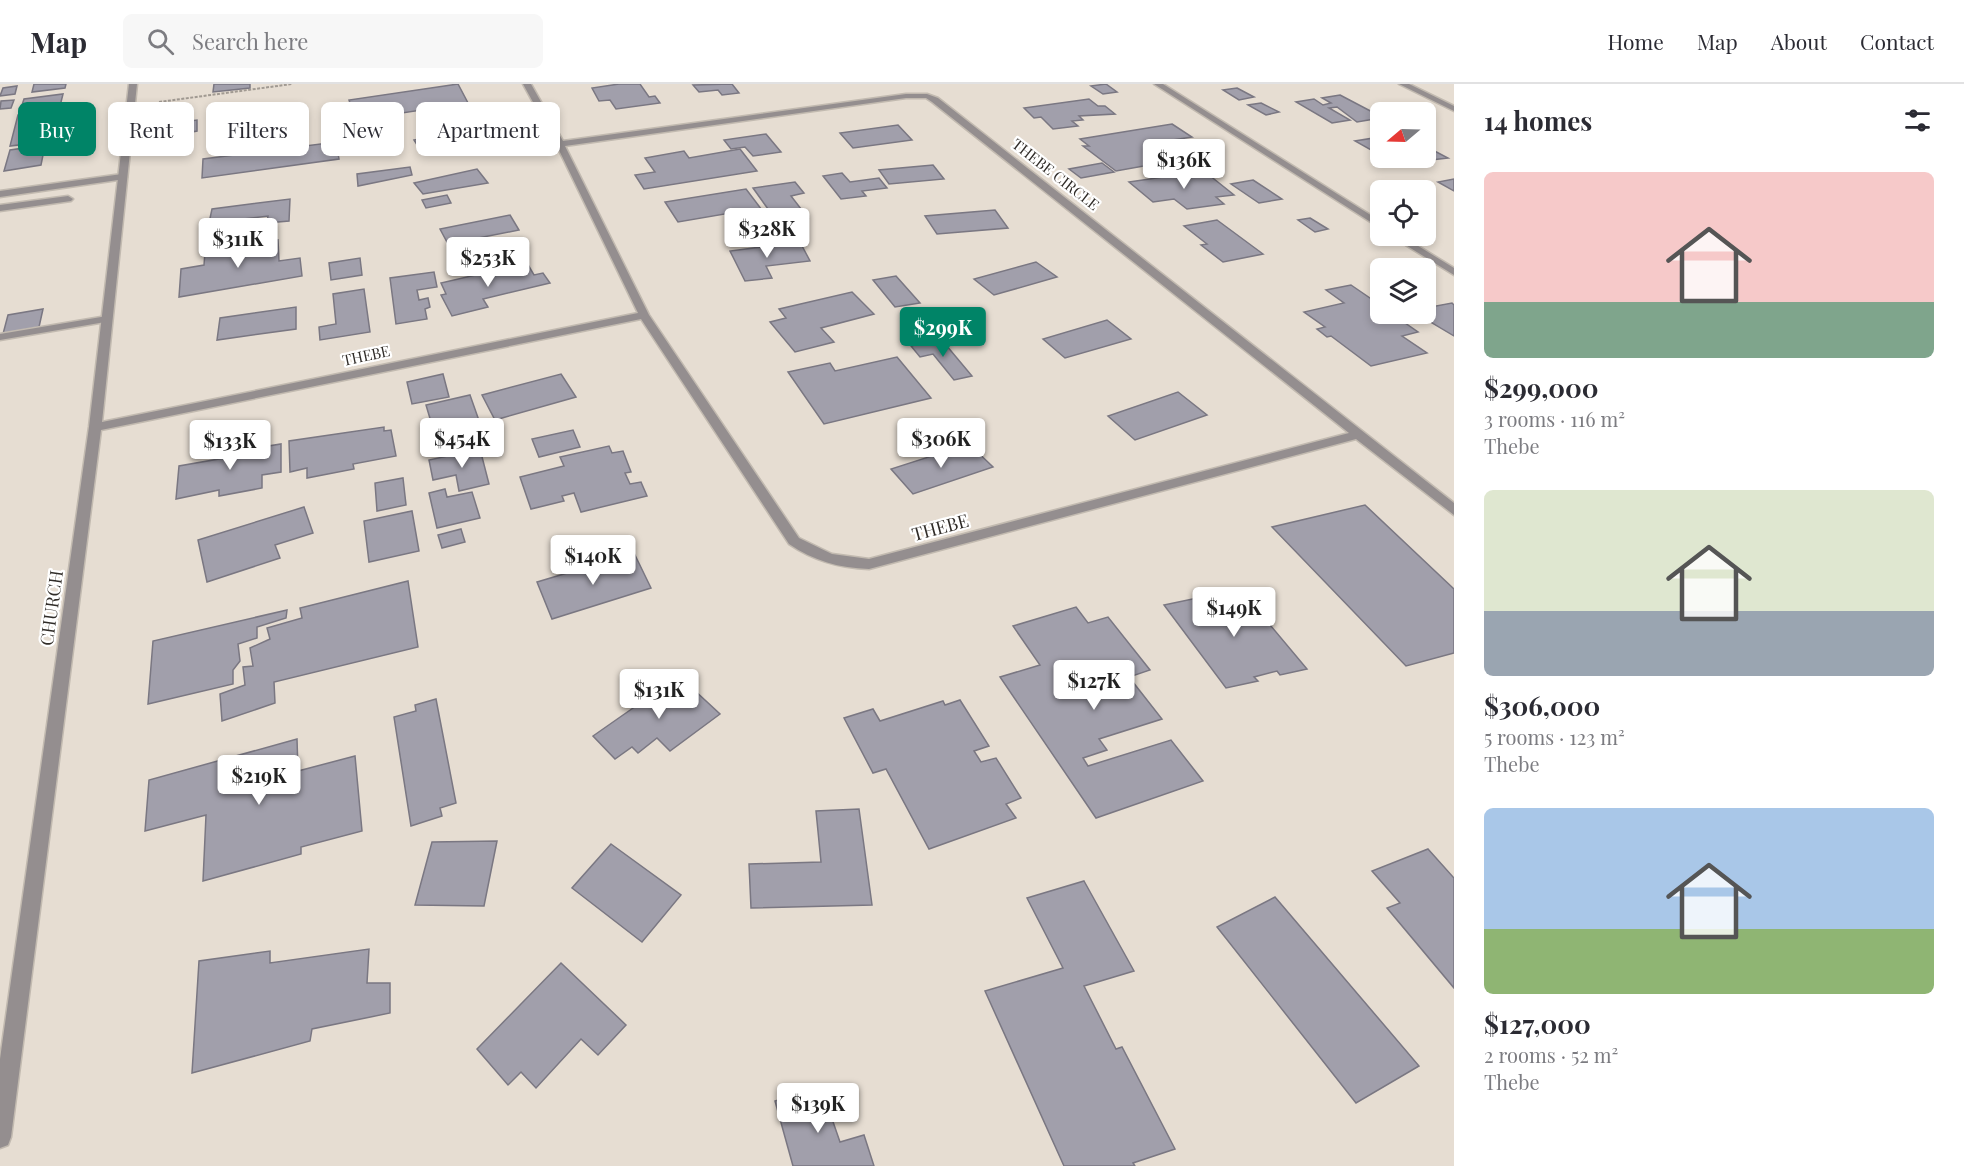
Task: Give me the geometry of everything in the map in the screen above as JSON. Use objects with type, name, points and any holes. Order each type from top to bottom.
[{"type":"street","name":"CHURCH","points":[[131,102],[133,84]]},
{"type":"street","name":"THEBE","points":[[527,84],[537,102]]},
{"type":"street","points":[[1158,84],[1370,219]]},
{"type":"street","points":[[1403,84],[1454,109]]},
{"type":"street","name":"THEBE CIRCLE","points":[[560,144],[906,96],[927,96],[945,107],[1361,434],[1454,510]]},
{"type":"street","name":"THEBE","points":[[560,144],[644,315],[794,541],[815,555],[841,563],[869,564],[1361,434]]},
{"type":"street","name":"CHURCH","points":[[0,1137],[95,427],[124,156]]},
{"type":"street","points":[[0,194],[122,177]]},
{"type":"street","points":[[0,208],[68,199]]},
{"type":"street","points":[[1412,246],[1454,272]]},
{"type":"street","name":"THEBE","points":[[95,427],[644,315]]},
{"type":"street","points":[[0,337],[107,319]]},
{"type":"path","points":[[159,102],[292,84]]},
{"type":"building","points":[[34,84],[66,84],[65,88],[32,92]]},
{"type":"building","points":[[214,84],[250,84],[250,88],[213,92]]},
{"type":"building","points":[[458,84],[467,102],[416,102],[416,111],[404,113],[404,102],[350,102],[349,100]]},
{"type":"building","points":[[640,84],[649,97],[655,96],[660,103],[616,109],[610,100],[599,101],[592,88]]},
{"type":"building","points":[[732,84],[739,93],[722,95],[718,90],[699,92],[693,85]]},
{"type":"building","points":[[1106,84],[1117,92],[1103,94],[1091,86]]},
{"type":"building","points":[[17,86],[15,94],[0,96],[3,88]]},
{"type":"building","points":[[1237,88],[1254,97],[1239,100],[1223,90]]},
{"type":"building","points":[[63,94],[61,102],[23,102],[24,99]]},
{"type":"building","points":[[1340,95],[1370,111],[1370,120],[1357,122],[1337,107],[1329,108],[1350,120],[1332,123],[1296,102],[1314,99],[1323,105],[1331,103],[1322,98]]},
{"type":"building","points":[[1089,99],[1098,106],[1105,106],[1115,114],[1079,116],[1083,120],[1072,121],[1078,126],[1053,129],[1041,117],[1034,118],[1024,108]]},
{"type":"building","points":[[14,100],[11,108],[0,109],[1,101]]},
{"type":"building","points":[[1261,103],[1279,112],[1266,115],[1248,105]]},
{"type":"building","points":[[18,115],[18,145],[10,146]]},
{"type":"building","points":[[194,120],[197,120],[197,131],[194,132]]},
{"type":"building","points":[[1172,124],[1192,137],[1166,141],[1170,144],[1196,140],[1216,153],[1116,171],[1083,146],[1089,146],[1080,139]]},
{"type":"building","points":[[898,125],[912,140],[853,148],[840,133]]},
{"type":"building","points":[[766,134],[781,152],[753,156],[745,147],[731,149],[724,140]]},
{"type":"building","points":[[1370,139],[1370,149],[1355,141]]},
{"type":"building","points":[[321,144],[321,156],[338,156],[339,159],[202,178],[203,159],[226,156],[309,156],[309,145]]},
{"type":"building","points":[[18,149],[18,156],[43,156],[41,165],[4,171],[10,150]]},
{"type":"building","points":[[740,149],[757,171],[644,189],[635,175],[655,172],[645,158],[684,151],[689,158]]},
{"type":"building","points":[[1436,152],[1448,158],[1436,159]]},
{"type":"building","points":[[1102,163],[1114,172],[1081,178],[1069,169]]},
{"type":"building","points":[[933,165],[944,179],[889,184],[879,170]]},
{"type":"building","points":[[410,167],[412,175],[358,186],[357,174]]},
{"type":"building","points":[[477,169],[488,183],[423,194],[414,183]]},
{"type":"building","points":[[1204,171],[1234,195],[1216,197],[1224,204],[1187,209],[1174,199],[1153,202],[1129,182]]},
{"type":"building","points":[[842,173],[850,182],[879,178],[887,188],[862,191],[866,196],[841,199],[823,176]]},
{"type":"building","points":[[1454,179],[1454,191],[1438,182]]},
{"type":"building","points":[[1253,180],[1282,199],[1259,203],[1231,184]]},
{"type":"building","points":[[795,182],[804,193],[791,196],[808,218],[778,223],[753,188]]},
{"type":"building","points":[[746,189],[771,222],[746,226],[736,212],[678,222],[665,202]]},
{"type":"building","points":[[447,195],[451,203],[426,208],[422,200]]},
{"type":"building","points":[[290,199],[289,221],[267,223],[268,216],[209,223],[212,209]]},
{"type":"building","points":[[995,210],[1008,228],[937,234],[925,216]]},
{"type":"building","points":[[510,215],[519,230],[448,244],[440,229]]},
{"type":"building","points":[[1310,218],[1328,229],[1315,232],[1298,220]]},
{"type":"building","points":[[1217,220],[1263,254],[1223,262],[1201,245],[1207,244],[1184,226]]},
{"type":"building","points":[[278,240],[279,261],[300,258],[302,276],[179,297],[181,269],[204,265],[205,252]]},
{"type":"building","points":[[800,242],[810,261],[766,266],[772,278],[745,281],[730,251]]},
{"type":"building","points":[[360,258],[362,275],[331,280],[329,263]]},
{"type":"building","points":[[1036,262],[1057,277],[994,295],[974,279]]},
{"type":"building","points":[[527,263],[534,275],[543,273],[550,283],[483,299],[488,307],[452,316],[441,295],[446,294],[441,283]]},
{"type":"building","points":[[434,272],[437,287],[417,290],[419,300],[428,298],[430,307],[425,309],[427,319],[396,324],[390,278]]},
{"type":"building","points":[[896,276],[920,303],[895,307],[873,280]]},
{"type":"building","points":[[1351,285],[1370,298],[1370,324],[1406,324],[1418,332],[1402,336],[1427,353],[1371,366],[1331,336],[1327,337],[1317,329],[1325,327],[1304,312],[1344,303],[1326,290]]},
{"type":"building","points":[[364,289],[370,332],[320,340],[319,327],[336,324],[333,294]]},
{"type":"building","points":[[852,292],[874,314],[821,328],[834,342],[795,352],[770,322],[786,318],[779,309]]},
{"type":"building","points":[[1452,303],[1454,305],[1454,336],[1434,324],[1436,324],[1436,306]]},
{"type":"building","points":[[296,307],[296,329],[217,340],[220,318]]},
{"type":"building","points":[[43,309],[39,327],[3,334],[8,315]]},
{"type":"building","points":[[1107,320],[1131,339],[1065,358],[1043,339]]},
{"type":"building","points":[[941,339],[972,376],[954,380],[933,354],[920,357],[911,346]]},
{"type":"building","points":[[897,357],[931,398],[824,424],[788,372],[830,363],[835,371]]},
{"type":"building","points":[[443,374],[449,397],[412,404],[407,382]]},
{"type":"building","points":[[561,374],[576,397],[495,420],[482,395]]},
{"type":"building","points":[[1178,392],[1207,415],[1135,440],[1108,416]]},
{"type":"building","points":[[470,395],[483,432],[437,442],[426,405]]},
{"type":"building","points":[[384,427],[384,431],[391,430],[396,456],[353,464],[354,469],[307,478],[307,468],[290,472],[289,441]]},
{"type":"building","points":[[573,430],[580,447],[539,457],[532,439]]},
{"type":"building","points":[[262,441],[262,447],[281,444],[281,472],[262,475],[262,488],[219,496],[219,490],[176,499],[179,466],[230,457],[230,447]]},
{"type":"building","points":[[969,444],[993,467],[913,494],[891,469]]},
{"type":"building","points":[[609,446],[612,453],[623,451],[631,472],[625,473],[630,484],[641,482],[647,496],[581,512],[574,493],[562,496],[564,501],[531,509],[520,477],[564,466],[560,457]]},
{"type":"building","points":[[480,449],[489,484],[459,491],[456,475],[433,480],[429,460]]},
{"type":"building","points":[[403,478],[406,505],[377,511],[375,483]]},
{"type":"building","points":[[445,489],[447,497],[472,492],[480,518],[437,528],[429,493]]},
{"type":"building","points":[[1365,505],[1454,589],[1454,653],[1406,666],[1272,527]]},
{"type":"building","points":[[304,507],[313,533],[275,545],[280,558],[207,582],[198,540]]},
{"type":"building","points":[[412,511],[419,551],[369,562],[364,521]]},
{"type":"building","points":[[461,529],[465,542],[442,548],[438,535]]},
{"type":"building","points":[[634,553],[651,588],[552,619],[537,582]]},
{"type":"building","points":[[408,581],[418,647],[274,682],[275,703],[222,721],[220,694],[245,685],[243,667],[253,666],[250,648],[270,639],[267,628],[302,618],[300,608]]},
{"type":"building","points":[[1240,589],[1307,669],[1280,675],[1277,671],[1254,677],[1258,681],[1226,688],[1164,605]]},
{"type":"building","points":[[1076,607],[1088,623],[1108,617],[1150,670],[1129,677],[1162,719],[1099,739],[1107,750],[1083,758],[1088,766],[1171,740],[1203,781],[1096,818],[1000,677],[1040,665],[1013,626]]},
{"type":"building","points":[[287,610],[286,618],[257,627],[257,638],[238,644],[240,661],[233,670],[233,684],[148,704],[153,641]]},
{"type":"building","points":[[679,676],[720,714],[670,751],[657,738],[638,753],[632,747],[615,759],[593,736]]},
{"type":"building","points":[[436,699],[456,803],[440,808],[442,816],[411,826],[394,717],[416,711],[415,705]]},
{"type":"building","points":[[960,700],[989,746],[974,751],[981,762],[996,758],[1021,798],[1006,804],[1016,818],[929,849],[886,769],[873,773],[844,718],[873,709],[880,721],[943,701],[945,705]]},
{"type":"building","points":[[297,739],[298,771],[355,756],[362,831],[301,847],[301,854],[203,881],[206,815],[145,831],[149,780]]},
{"type":"building","points":[[859,809],[872,905],[751,908],[749,864],[821,862],[816,811]]},
{"type":"building","points":[[497,841],[484,906],[415,905],[432,842]]},
{"type":"building","points":[[611,844],[681,895],[642,942],[572,888]]},
{"type":"building","points":[[1428,849],[1454,878],[1454,988],[1387,908],[1400,903],[1372,871]]},
{"type":"building","points":[[1084,881],[1134,971],[1084,986],[1116,1049],[1122,1047],[1175,1149],[1133,1163],[1135,1166],[1064,1166],[985,991],[1063,968],[1027,898]]},
{"type":"building","points":[[1275,897],[1419,1066],[1356,1103],[1217,927]]},
{"type":"building","points":[[369,949],[367,983],[390,983],[390,1013],[312,1029],[310,1041],[192,1073],[199,961],[270,951],[270,963]]},
{"type":"building","points":[[561,963],[626,1025],[598,1055],[581,1039],[536,1088],[521,1072],[508,1085],[477,1049]]},
{"type":"building","points":[[821,1087],[840,1142],[864,1135],[874,1166],[793,1166],[775,1101]]}]
